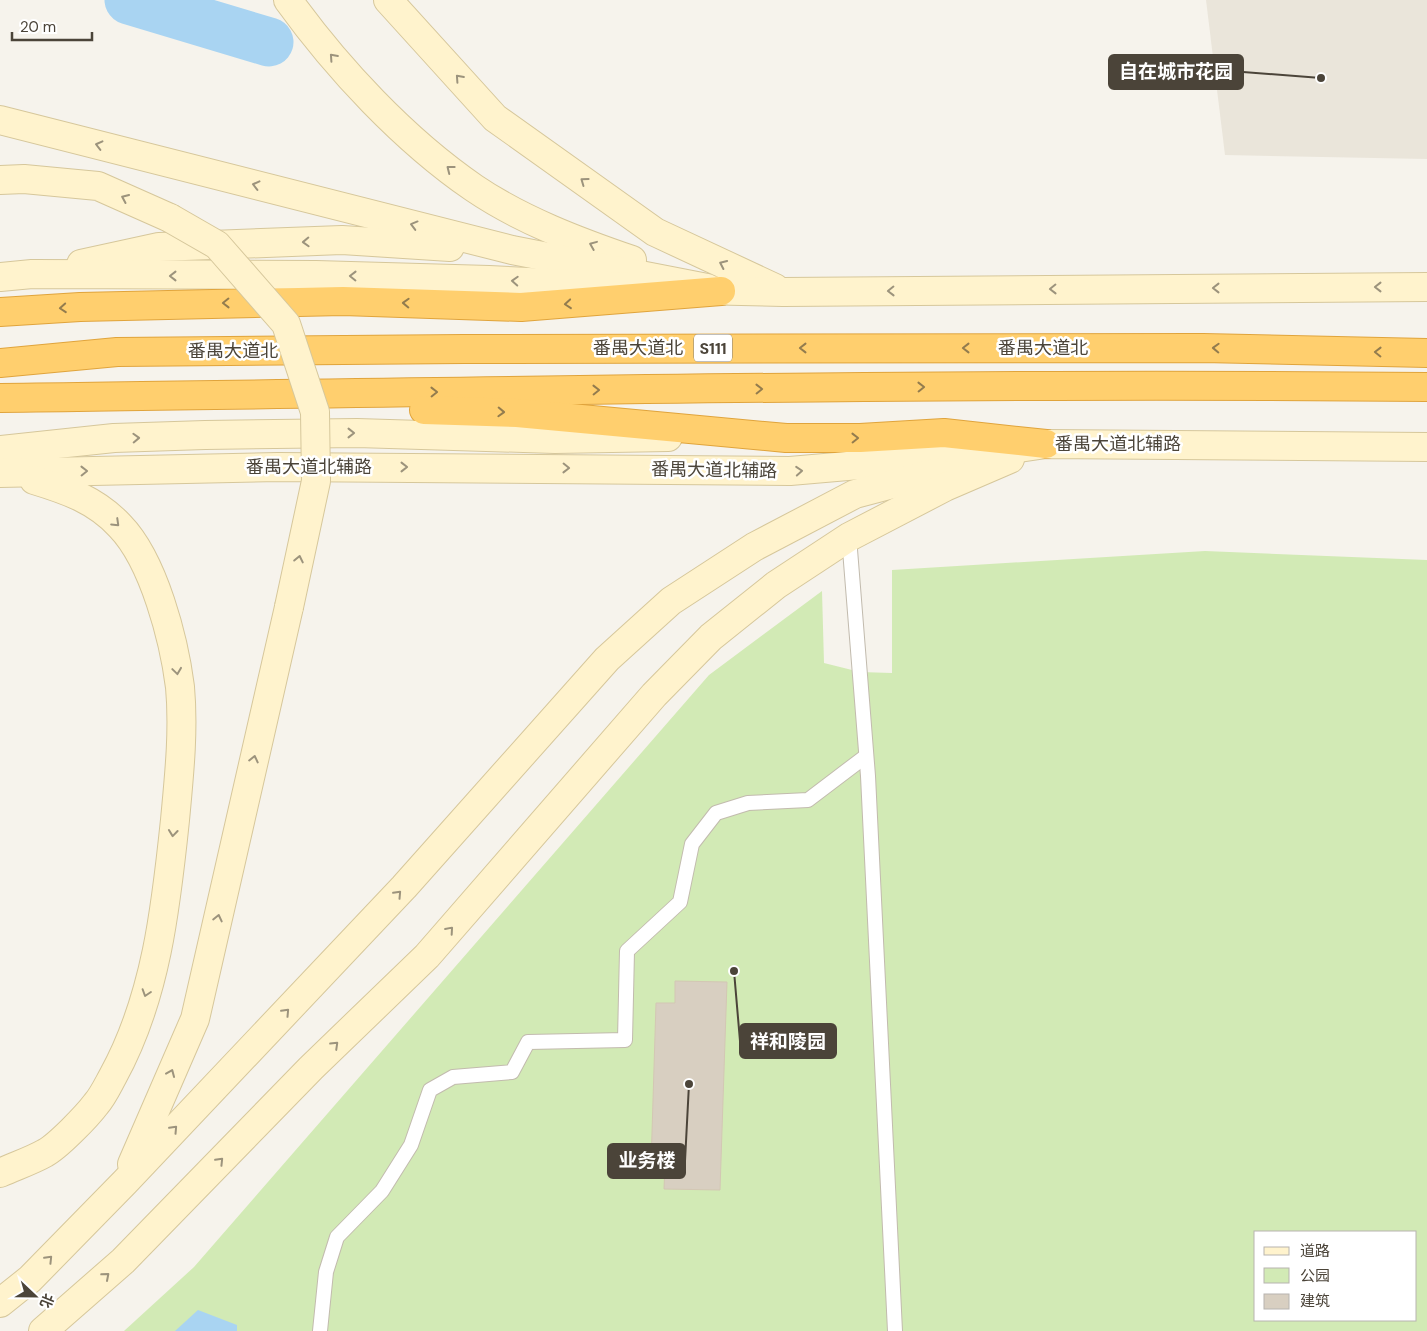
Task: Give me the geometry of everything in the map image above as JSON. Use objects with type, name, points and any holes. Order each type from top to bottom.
[{"type":"highway","points":[[0,312],[80,307],[343,301],[521,307],[721,291]]},
{"type":"highway","name":"番禺大道北","points":[[0,363],[117,352],[454,349],[1203,348],[1427,353]]},
{"type":"highway","points":[[0,398],[1185,385],[1427,388]]},
{"type":"highway","points":[[32,398],[207,407],[371,408],[517,413],[786,438],[851,438],[944,433],[1046,444]]},
{"type":"main road","points":[[288,0],[312,33],[368,96],[429,153],[474,188],[508,209],[559,232],[613,254],[721,291]]},
{"type":"main road","points":[[388,0],[495,118],[655,232],[783,292]]},
{"type":"main road","points":[[0,120],[512,250],[721,291]]},
{"type":"main road","points":[[0,180],[24,179],[98,186],[170,218],[217,245],[286,324],[315,412],[316,480],[289,607],[195,1018],[124,1182]]},
{"type":"main road","points":[[0,278],[32,274],[159,247],[342,240],[512,250]]},
{"type":"main road","points":[[32,274],[316,275],[783,292],[1427,286]]},
{"type":"main road","points":[[4,465],[114,438],[357,433],[556,439],[752,435]]},
{"type":"main road","points":[[43,1331],[123,1261],[311,1068],[427,956],[654,696],[711,637],[776,584],[849,537],[945,487],[1046,444]]},
{"type":"main road","points":[[0,1303],[30,1279],[124,1182],[404,887],[607,660],[671,601],[754,547],[855,494],[1046,444]]},
{"type":"main road","name":"番禺大道北辅路","points":[[4,465],[790,471],[963,456],[1046,444],[1427,447]]},
{"type":"main road","points":[[0,1173],[47,1152],[97,1103],[128,1048],[159,945],[172,843],[181,732],[180,690],[165,617],[152,582],[121,527],[96,504],[68,490],[4,465]]},
{"type":"lane","points":[[849,537],[866,756],[895,1331]]},
{"type":"lane","points":[[320,1331],[326,1272],[337,1237],[382,1191],[411,1145],[430,1090],[453,1077],[512,1072],[528,1042],[625,1040],[627,950],[680,902],[692,844],[716,813],[748,803],[808,800],[866,756]]},
{"type":"shaded area","points":[[1206,0],[1427,0],[1427,159],[1225,155]]},
{"type":"green space","points":[[1205,551],[1427,560],[1427,1331],[124,1331],[194,1267],[709,675],[822,591],[824,663],[860,672],[892,673],[892,570]]},
{"type":"water","points":[[198,1310],[237,1325],[237,1331],[175,1331]]},
{"type":"building","points":[[675,981],[727,982],[720,1190],[664,1189],[665,1165],[651,1165],[656,1003],[675,1003]]},
{"type":"waterway","points":[[129,0],[269,42]]},
{"type":"place","name":"自在城市花园","points":[[1321,78]]},
{"type":"place","name":"祥和陵园","points":[[734,971]]},
{"type":"place","name":"业务楼","points":[[689,1084]]}]
